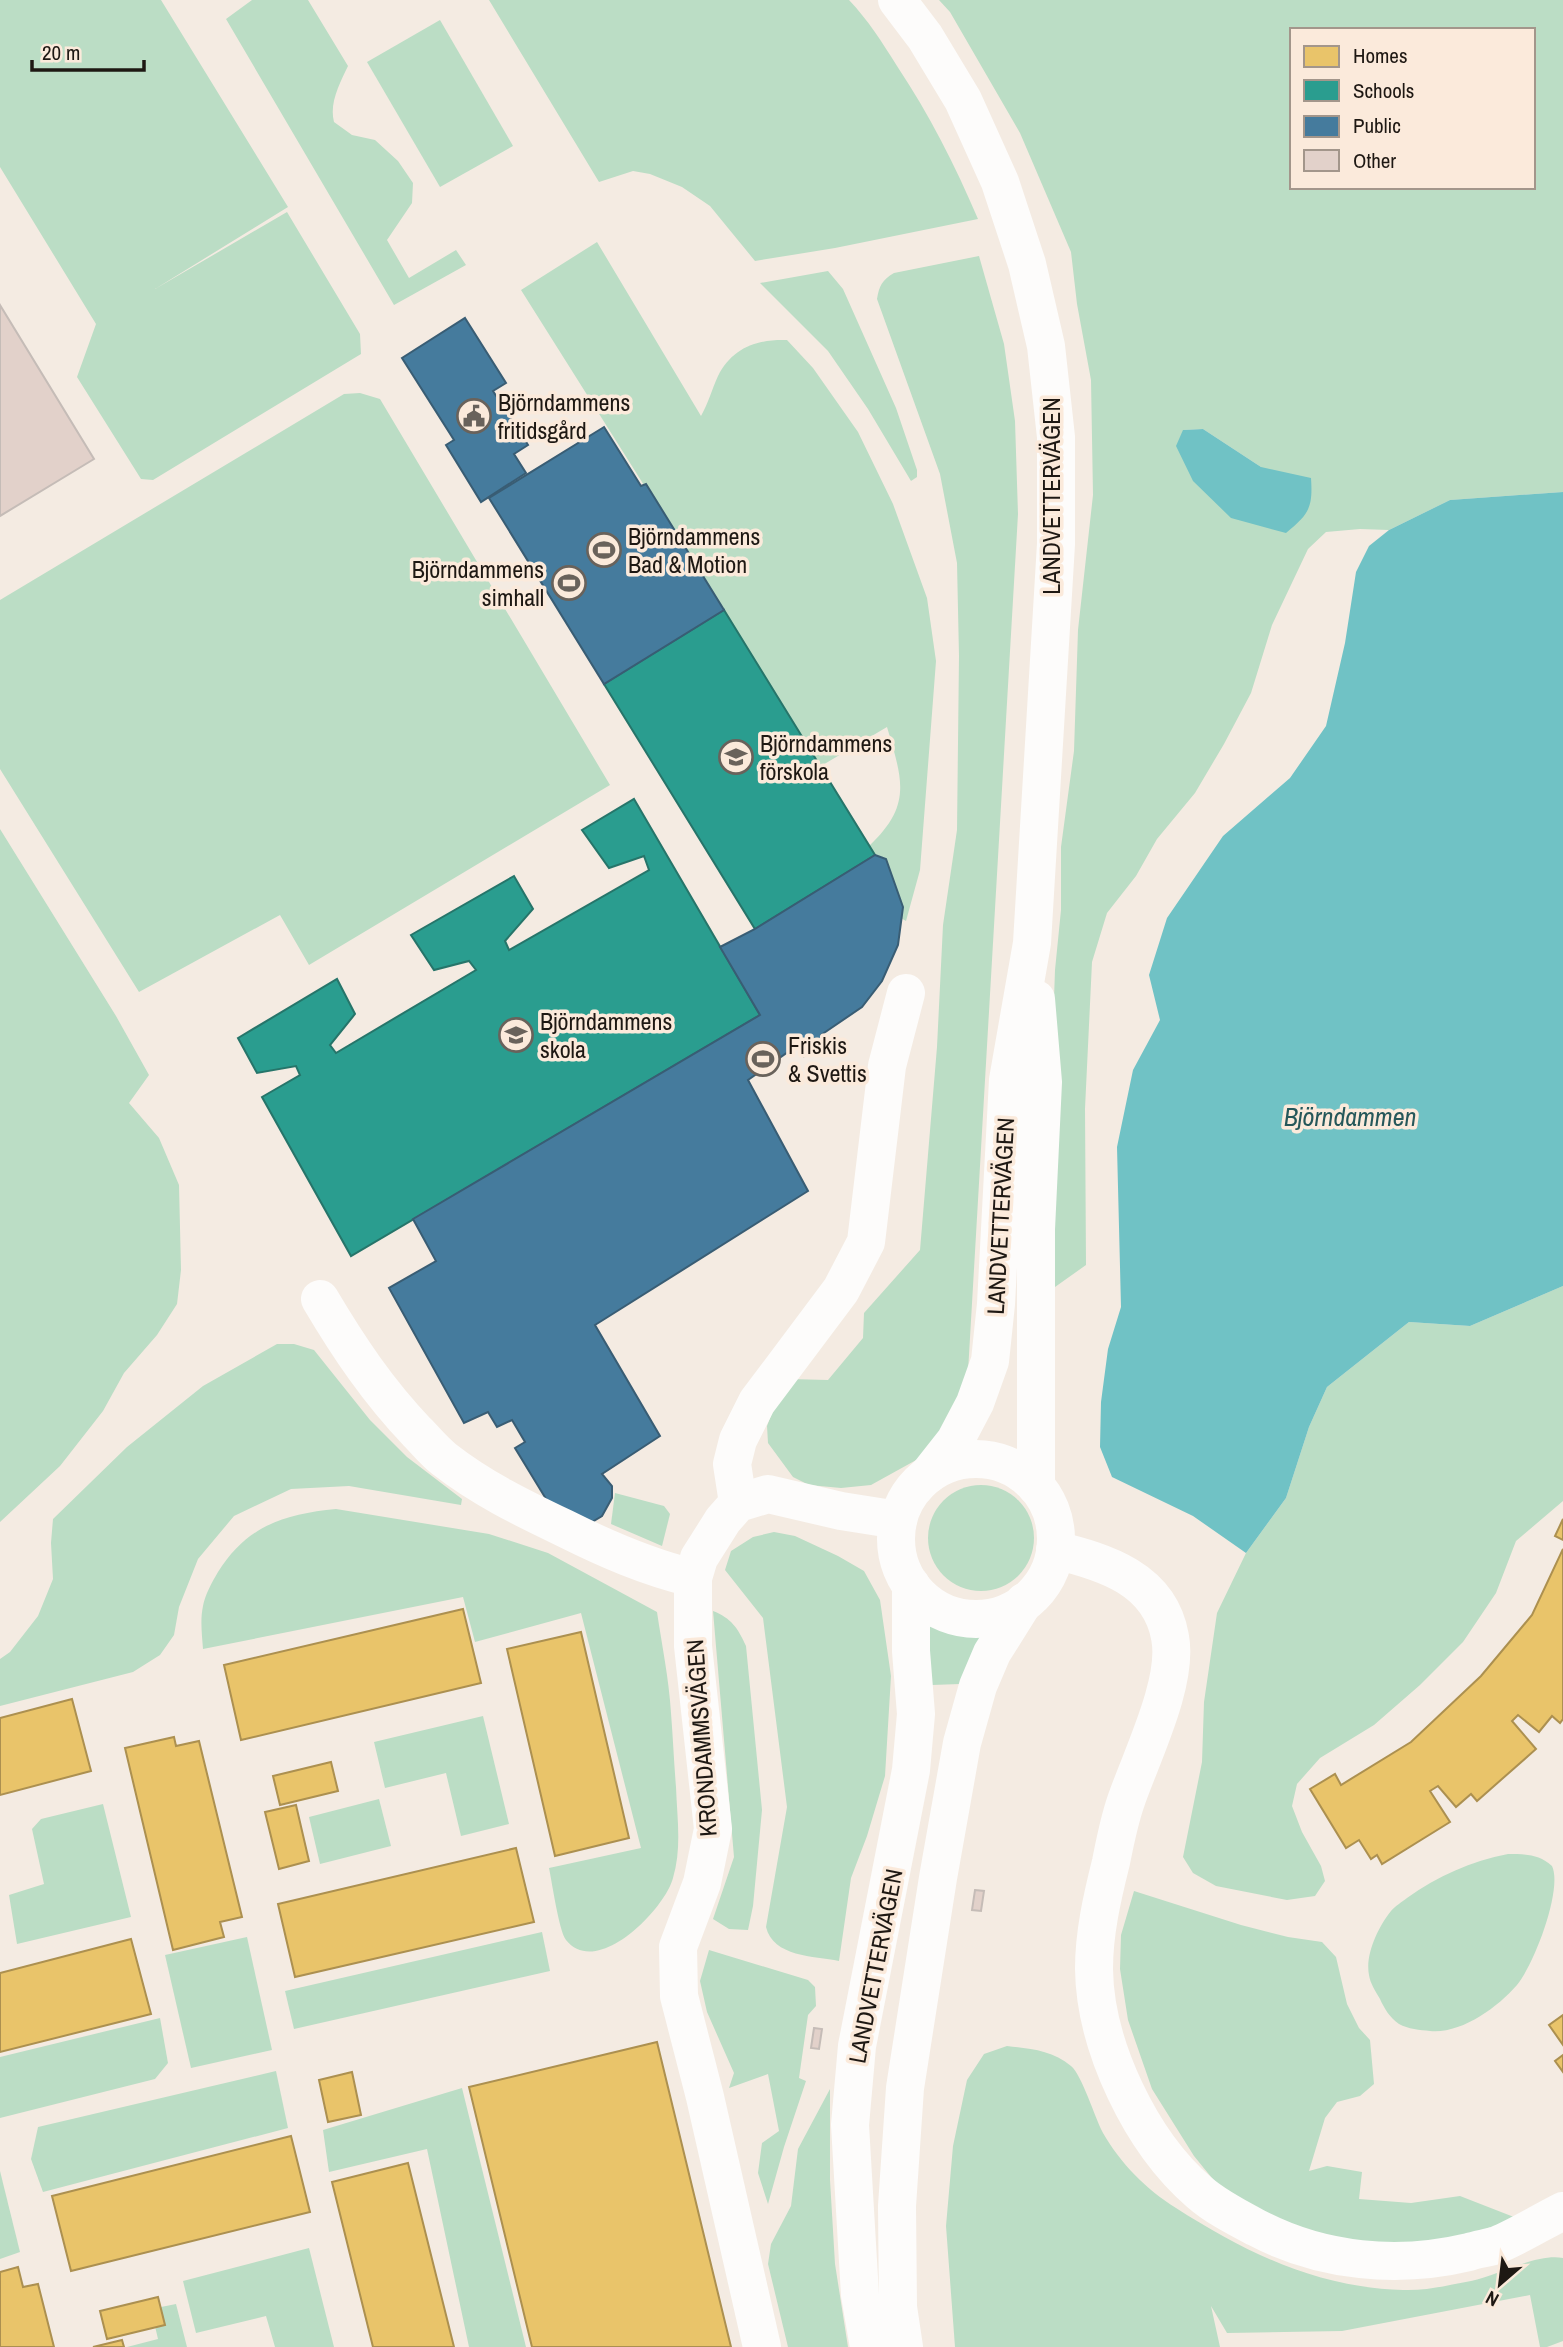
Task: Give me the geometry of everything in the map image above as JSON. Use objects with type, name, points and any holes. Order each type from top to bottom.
[{"type":"street","name":"LANDVETTERVÄGEN","points":[[897,0],[925,37],[963,100],[1000,182],[1027,264],[1046,346],[1056,437],[1056,544],[1032,943],[1008,1080],[996,1304],[990,1361],[975,1403],[960,1431],[929,1474]]},
{"type":"street","name":"LANDVETTERVÄGEN","points":[[1032,943],[1043,1082],[1037,1228],[1036,1486]]},
{"type":"street","points":[[898,1520],[841,1511],[768,1494],[738,1503],[732,1464],[738,1440],[757,1402],[841,1290],[866,1242],[887,1066],[906,992]]},
{"type":"street","points":[[320,1299],[346,1343],[385,1398],[441,1457],[476,1482],[524,1509],[626,1558],[693,1578]]},
{"type":"street","points":[[985,1460],[1018,1471],[1036,1486],[1051,1512],[1055,1550],[1045,1579],[1024,1602],[1013,1609],[989,1617],[964,1618],[940,1610],[911,1586],[897,1554],[898,1520],[910,1494],[929,1474],[961,1461],[985,1460]]},
{"type":"street","name":"KRONDAMMSVÄGEN","points":[[738,1503],[707,1544],[693,1578],[693,1646],[713,1829],[702,1883],[678,1947],[679,1996],[762,2347]]},
{"type":"street","points":[[1055,1550],[1108,1565],[1130,1577],[1152,1596],[1166,1619],[1171,1639],[1165,1692],[1116,1836],[1097,1919],[1094,1971],[1100,2013],[1113,2062],[1129,2100],[1163,2154],[1199,2192],[1236,2217],[1282,2241],[1326,2254],[1366,2260],[1440,2259],[1496,2245],[1563,2211]]},
{"type":"street","name":"LANDVETTERVÄGEN","points":[[869,2347],[860,2295],[850,2125],[858,2046],[911,1770],[916,1714],[911,1651],[911,1586]]},
{"type":"street","name":"LANDVETTERVÄGEN","points":[[904,2347],[898,2307],[897,2206],[905,2088],[938,1878],[962,1743],[978,1686],[992,1653],[1024,1602]]},
{"type":"green space","points":[[0,0],[161,0],[288,207],[155,289],[287,212],[360,334],[361,354],[153,480],[141,479],[77,377],[96,324],[0,167]]},
{"type":"green space","points":[[252,0],[308,0],[348,66],[334,100],[334,122],[352,135],[375,140],[398,161],[413,183],[412,203],[387,240],[409,278],[456,250],[466,265],[394,305],[226,19]]},
{"type":"green space","points":[[489,0],[849,0],[874,32],[931,121],[978,219],[755,261],[710,206],[682,187],[650,174],[633,171],[599,182]]},
{"type":"green space","points":[[939,0],[1563,0],[1563,492],[1450,500],[1389,530],[1326,532],[1308,549],[1272,625],[1251,693],[1224,744],[1195,793],[1157,839],[1136,876],[1107,913],[1092,962],[1085,1109],[1086,1265],[1055,1287],[1044,1288],[1055,970],[1061,910],[1061,847],[1074,751],[1078,630],[1093,495],[1091,380],[1071,252],[1020,133],[950,12]],"holes":[[[1203,429],[1261,467],[1183,430]]]},
{"type":"green space","points":[[440,20],[513,146],[440,187],[367,62]]},
{"type":"green space","points":[[597,242],[701,416],[718,376],[730,358],[756,344],[787,340],[813,368],[858,432],[893,504],[927,598],[936,661],[920,870],[906,921],[894,914],[869,846],[892,817],[900,791],[897,762],[887,727],[821,766],[521,290]]},
{"type":"green space","points":[[979,256],[1004,344],[1015,421],[1018,514],[968,1372],[944,1430],[918,1459],[871,1485],[841,1488],[809,1485],[793,1477],[768,1443],[767,1426],[773,1410],[789,1379],[828,1380],[863,1338],[864,1313],[920,1250],[937,1047],[943,925],[957,830],[957,563],[940,474],[877,299],[882,284],[894,273]]},
{"type":"green space","points":[[828,271],[843,289],[896,408],[917,470],[917,477],[911,481],[868,409],[828,351],[760,283]]},
{"type":"green space","points":[[360,393],[380,399],[610,785],[309,965],[280,915],[139,992],[0,769],[0,600],[344,394]]},
{"type":"green space","points":[[0,829],[116,1016],[149,1075],[129,1103],[159,1138],[179,1185],[181,1270],[177,1304],[157,1335],[124,1373],[103,1411],[60,1466],[0,1522]]},
{"type":"green space","points":[[1563,1286],[1563,1501],[1516,1541],[1496,1593],[1463,1642],[1420,1685],[1374,1725],[1320,1758],[1297,1784],[1292,1806],[1302,1832],[1321,1866],[1325,1881],[1315,1896],[1287,1900],[1216,1886],[1193,1873],[1183,1857],[1202,1762],[1204,1702],[1217,1613],[1246,1553],[1286,1498],[1309,1427],[1327,1387],[1409,1322],[1470,1326]]},
{"type":"green space","points":[[277,1344],[294,1344],[314,1350],[370,1420],[407,1457],[462,1499],[461,1505],[349,1486],[291,1489],[234,1516],[198,1559],[179,1607],[174,1635],[160,1655],[133,1672],[0,1706],[0,1659],[10,1652],[38,1616],[53,1579],[53,1519],[127,1447],[203,1386]]},
{"type":"green space","points":[[981,1485],[1001,1489],[1018,1501],[1030,1518],[1034,1538],[1030,1558],[1018,1575],[1001,1587],[981,1591],[961,1587],[944,1575],[932,1558],[928,1538],[932,1518],[944,1501],[961,1489]]},
{"type":"green space","points":[[615,1493],[664,1506],[670,1514],[662,1546],[611,1524]]},
{"type":"green space","points":[[336,1509],[489,1534],[548,1553],[657,1612],[670,1700],[678,1821],[676,1867],[667,1891],[657,1906],[644,1922],[628,1935],[611,1946],[595,1951],[579,1950],[566,1940],[558,1917],[549,1868],[641,1848],[581,1613],[475,1642],[463,1597],[203,1649],[202,1617],[205,1597],[218,1572],[241,1543],[268,1525],[283,1519]]},
{"type":"green space","points":[[774,1532],[795,1536],[864,1571],[880,1600],[891,1676],[885,1776],[851,1878],[839,1961],[786,1950],[770,1937],[766,1927],[787,1807],[763,1618],[725,1570],[731,1551],[753,1537]]},
{"type":"green space","points":[[713,1611],[733,1624],[746,1646],[762,1810],[753,1906],[748,1930],[729,1929],[713,1919],[734,1857]]},
{"type":"green space","points":[[927,1626],[982,1636],[960,1684],[932,1685]]},
{"type":"green space","points":[[483,1716],[509,1824],[461,1836],[446,1773],[385,1788],[374,1742]]},
{"type":"green space","points":[[379,1799],[391,1846],[320,1864],[309,1817]]},
{"type":"green space","points":[[103,1804],[131,1917],[17,1944],[9,1895],[44,1884],[32,1829],[41,1819]]},
{"type":"green space","points":[[1508,1854],[1542,1859],[1552,1866],[1554,1877],[1554,1891],[1545,1927],[1524,1975],[1499,2002],[1466,2024],[1442,2031],[1430,2031],[1399,2024],[1385,2009],[1372,1984],[1368,1967],[1377,1933],[1386,1918],[1394,1907],[1443,1876],[1468,1865]]},
{"type":"green space","points":[[1134,1891],[1241,1925],[1322,1942],[1336,1957],[1347,2004],[1359,2028],[1370,2040],[1374,2084],[1360,2096],[1337,2102],[1325,2118],[1309,2171],[1327,2166],[1362,2172],[1359,2199],[1411,2203],[1460,2196],[1519,2219],[1408,2252],[1297,2233],[1216,2183],[1194,2156],[1152,2089],[1128,2020],[1120,1969],[1121,1935]]},
{"type":"green space","points":[[542,1932],[550,1971],[294,2029],[285,1991]]},
{"type":"green space","points":[[247,1937],[272,2050],[191,2068],[165,1955]]},
{"type":"green space","points":[[709,1950],[808,1980],[815,1987],[816,2006],[808,2015],[799,2078],[806,2081],[768,2204],[758,2173],[762,2143],[779,2131],[768,2074],[729,2088],[734,2073],[707,2012],[700,1981]]},
{"type":"green space","points":[[160,2018],[168,2063],[155,2079],[0,2118],[0,2057]]},
{"type":"green space","points":[[1007,2046],[1048,2053],[1071,2066],[1080,2078],[1103,2133],[1126,2165],[1145,2184],[1165,2201],[1229,2240],[1284,2265],[1342,2283],[1412,2290],[1471,2281],[1530,2261],[1563,2258],[1563,2341],[1540,2347],[1530,2295],[1342,2331],[1227,2333],[1211,2306],[1220,2347],[955,2347],[946,2226],[953,2146],[967,2080],[984,2054]]},
{"type":"green space","points":[[276,2071],[288,2128],[43,2192],[31,2159],[38,2127]]},
{"type":"green space","points":[[462,2088],[526,2347],[469,2347],[427,2149],[329,2172],[323,2130]]},
{"type":"green space","points":[[830,2089],[830,2180],[835,2264],[848,2347],[788,2347],[768,2264],[771,2244],[791,2206],[798,2149]]},
{"type":"green space","points":[[0,2171],[20,2252],[0,2259]]},
{"type":"green space","points":[[309,2248],[334,2347],[275,2347],[266,2316],[196,2333],[183,2281]]},
{"type":"green space","points":[[176,2304],[187,2347],[127,2347],[158,2339],[151,2309]]},
{"type":"water","points":[[1203,429],[1261,467],[1311,478],[1310,504],[1300,521],[1286,533],[1231,518],[1193,481],[1176,446],[1183,430]]},
{"type":"water","name":"Björndammen","points":[[1563,492],[1563,1286],[1470,1326],[1409,1322],[1327,1387],[1309,1427],[1286,1498],[1246,1553],[1193,1516],[1112,1477],[1100,1447],[1101,1402],[1108,1349],[1121,1307],[1117,1147],[1133,1070],[1160,1020],[1149,975],[1167,918],[1223,836],[1290,778],[1326,726],[1345,643],[1356,572],[1369,546],[1389,530],[1450,500]]},
{"type":"building: Homes","points":[[1563,1519],[1563,1540],[1555,1536]]},
{"type":"building: Homes","points":[[1563,1549],[1563,1719],[1560,1723],[1552,1716],[1539,1732],[1518,1715],[1512,1721],[1536,1749],[1477,1801],[1471,1794],[1456,1807],[1438,1786],[1430,1791],[1450,1822],[1382,1864],[1377,1855],[1371,1859],[1359,1840],[1346,1848],[1310,1789],[1335,1774],[1341,1785],[1411,1742],[1481,1676],[1532,1615]]},
{"type":"building: Homes","points":[[463,1609],[481,1683],[241,1740],[224,1665]]},
{"type":"building: Homes","points":[[581,1632],[629,1838],[555,1856],[507,1649]]},
{"type":"building: Homes","points":[[72,1699],[91,1771],[0,1795],[0,1718]]},
{"type":"building: Homes","points":[[174,1737],[176,1746],[199,1741],[242,1917],[220,1922],[224,1937],[173,1950],[125,1748]]},
{"type":"building: Homes","points":[[331,1762],[338,1791],[280,1805],[273,1776]]},
{"type":"building: Homes","points":[[296,1805],[309,1861],[279,1869],[265,1812]]},
{"type":"building: Homes","points":[[516,1848],[534,1922],[295,1977],[278,1904]]},
{"type":"building: Homes","points":[[131,1939],[151,2014],[0,2052],[0,1973]]},
{"type":"building: Homes","points":[[1563,2015],[1563,2045],[1549,2025]]},
{"type":"building: Homes","points":[[657,2042],[731,2347],[532,2347],[469,2087]]},
{"type":"building: Homes","points":[[1563,2055],[1563,2072],[1555,2061]]},
{"type":"building: Homes","points":[[352,2072],[361,2115],[328,2122],[319,2080]]},
{"type":"building: Homes","points":[[291,2136],[310,2212],[71,2271],[52,2196]]},
{"type":"building: Homes","points":[[408,2163],[454,2347],[373,2347],[332,2182]]},
{"type":"building: Homes","points":[[18,2267],[23,2287],[38,2284],[54,2347],[0,2347],[0,2272]]},
{"type":"building: Homes","points":[[158,2297],[165,2325],[107,2339],[100,2311]]},
{"type":"building: Homes","points":[[122,2340],[124,2347],[93,2347]]},
{"type":"building: Schools","points":[[724,610],[875,855],[755,929],[604,684]]},
{"type":"building: Schools","points":[[634,799],[760,1015],[351,1256],[262,1097],[300,1075],[296,1066],[257,1073],[238,1038],[337,979],[355,1014],[330,1045],[336,1053],[476,970],[469,961],[434,970],[411,935],[514,876],[533,909],[505,941],[509,950],[649,870],[644,856],[609,868],[582,830]]},
{"type":"building: Public","name":"Björndammens fritidsgård","points":[[465,318],[506,383],[493,391],[528,445],[514,454],[526,473],[481,502],[446,445],[454,440],[402,358]]},
{"type":"building: Public","name":"Björndammens Bad & Motion","points":[[604,427],[641,486],[646,484],[724,610],[604,684],[489,498]]},
{"type":"building: Public","points":[[875,855],[886,859],[903,907],[898,945],[882,981],[862,1007],[821,1035],[826,1043],[804,1056],[798,1045],[748,1080],[808,1191],[595,1325],[660,1436],[602,1474],[612,1486],[612,1498],[602,1516],[587,1525],[557,1517],[515,1448],[525,1442],[512,1420],[497,1427],[488,1412],[464,1423],[389,1288],[436,1261],[413,1219],[760,1015],[720,947],[755,929]]},
{"type":"building: Other","points":[[0,305],[94,459],[0,516]]},
{"type":"building: Other","points":[[975,1890],[984,1891],[981,1911],[972,1910]]},
{"type":"building: Other","points":[[814,2028],[822,2029],[819,2049],[811,2048]]},
{"type":"place","name":"Björndammens fritidsgård","points":[[474,416]]},
{"type":"place","name":"Björndammens Bad & Motion","points":[[604,550]]},
{"type":"place","name":"Björndammens simhall","points":[[569,583]]},
{"type":"place","name":"Björndammens förskola","points":[[736,757]]},
{"type":"place","name":"Björndammens skola","points":[[516,1035]]},
{"type":"place","name":"Friskis & Svettis","points":[[763,1059]]}]
